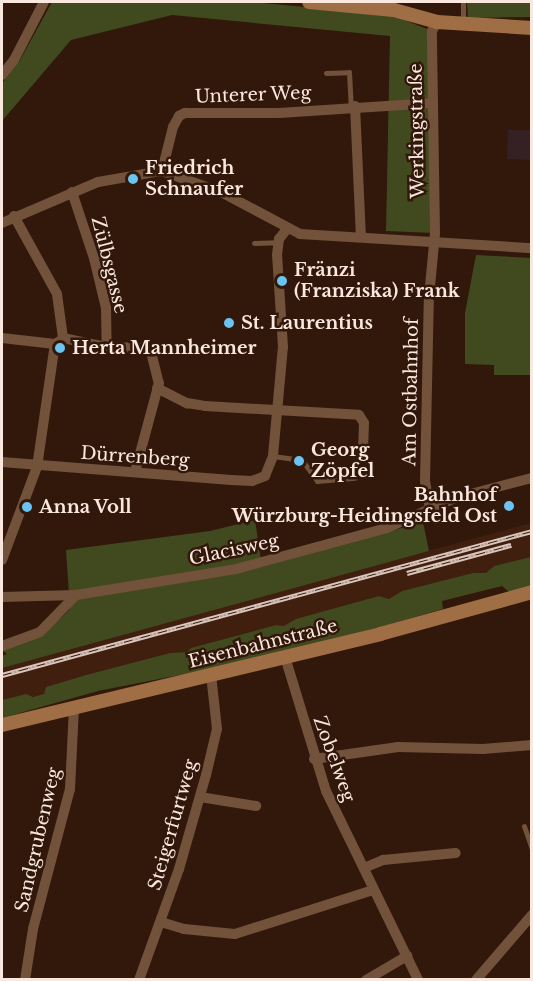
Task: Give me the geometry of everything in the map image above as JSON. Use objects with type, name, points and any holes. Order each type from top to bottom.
[{"type":"street","points":[[2,75],[14,60],[44,2]]},
{"type":"street","points":[[309,2],[394,9],[437,22],[531,28]]},
{"type":"street","name":"Werkingstraße","points":[[435,241],[432,32],[437,22]]},
{"type":"street","name":"Unterer Weg","points":[[162,171],[174,127],[179,116],[185,113],[279,113],[353,106],[433,103]]},
{"type":"street","name":"Unterer Weg","points":[[353,106],[361,237]]},
{"type":"street","points":[[2,223],[72,192],[118,177],[162,171],[223,193],[286,230],[315,237],[361,237],[531,248]]},
{"type":"street","name":"Zülbsgasse","points":[[72,192],[101,288],[106,347]]},
{"type":"street","points":[[2,560],[37,466],[59,341],[57,294],[14,216]]},
{"type":"street","points":[[273,456],[282,309],[278,242],[286,230]]},
{"type":"street","name":"Am Ostbahnhof","points":[[430,509],[425,471],[429,297],[435,241]]},
{"type":"street","points":[[2,338],[59,341],[106,347],[150,348],[159,370],[157,388],[135,472]]},
{"type":"street","points":[[157,388],[187,403],[359,415],[364,423],[363,452]]},
{"type":"street","name":"Dürrenberg","points":[[2,462],[252,481],[265,476],[273,456]]},
{"type":"street","points":[[430,509],[455,498],[531,478]]},
{"type":"street","name":"Glacisweg","points":[[2,597],[76,595],[236,569],[387,528],[430,509]]},
{"type":"street","name":"Eisenbahnstraße","points":[[2,725],[285,657],[531,592]]},
{"type":"street","points":[[2,646],[40,632],[76,595]]},
{"type":"street","name":"Zobelweg","points":[[285,657],[314,759],[326,791],[418,980]]},
{"type":"street","name":"Steigerfurtweg","points":[[139,980],[161,922],[200,797],[217,729],[211,675]]},
{"type":"street","name":"Sandgrubenweg","points":[[25,980],[33,929],[70,789],[74,707]]},
{"type":"street","points":[[314,759],[398,747],[483,749],[531,745]]},
{"type":"street","points":[[200,797],[256,806]]},
{"type":"street","points":[[364,868],[383,860],[456,853]]},
{"type":"street","points":[[161,922],[184,929],[235,934],[373,890]]},
{"type":"street","points":[[476,980],[531,915]]},
{"type":"street","points":[[366,980],[407,956]]},
{"type":"lane","points":[[463,2],[463,25]]},
{"type":"lane","name":"Unterer Weg","points":[[326,73],[348,72],[353,106]]},
{"type":"lane","points":[[254,243],[278,242]]},
{"type":"lane","points":[[273,456],[302,460],[317,481],[355,478]]},
{"type":"lane","points":[[524,826],[531,849]]},
{"type":"shaded area","points":[[508,130],[531,130],[531,160],[507,159]]},
{"type":"shaded area","points":[[531,523],[531,557],[494,566],[486,573],[473,573],[402,591],[389,599],[379,596],[284,626],[276,625],[191,648],[187,652],[170,653],[86,675],[46,687],[44,694],[33,697],[26,694],[2,700],[2,668],[21,661]]},
{"type":"green space","points":[[52,2],[250,2],[392,15],[432,31],[435,233],[386,231],[390,36],[172,15],[71,40],[2,121],[2,83],[19,62]]},
{"type":"green space","points":[[467,2],[531,2],[531,17],[468,18]]},
{"type":"green space","points":[[476,255],[531,258],[531,375],[494,375],[494,365],[465,364],[465,313]]},
{"type":"green space","points":[[255,520],[262,567],[423,522],[429,551],[2,668],[2,656],[7,654],[2,650],[61,618],[70,609],[66,550],[210,531]]},
{"type":"green space","points":[[531,557],[531,587],[509,592],[502,586],[442,601],[443,609],[359,633],[210,669],[98,691],[2,718],[2,700],[26,694],[33,697],[44,694],[46,687],[86,675],[170,653],[187,652],[191,648],[276,625],[284,626],[296,619],[379,596],[389,599],[402,591],[473,573],[486,573],[494,566]]},
{"type":"railway","points":[[2,675],[532,531]]},
{"type":"railway","points":[[407,573],[511,545]]},
{"type":"place","name":"Friedrich Schnaufer","points":[[133,179]]},
{"type":"place","name":"Fränzi (Franziska) Frank","points":[[282,281]]},
{"type":"place","name":"St. Laurentius","points":[[229,323]]},
{"type":"place","name":"Herta Mannheimer","points":[[60,348]]},
{"type":"place","name":"Georg Zöpfel","points":[[299,461]]},
{"type":"place","name":"Bahnhof Würzburg-Heidingsfeld Ost","points":[[509,506]]},
{"type":"place","name":"Anna Voll","points":[[27,507]]}]
